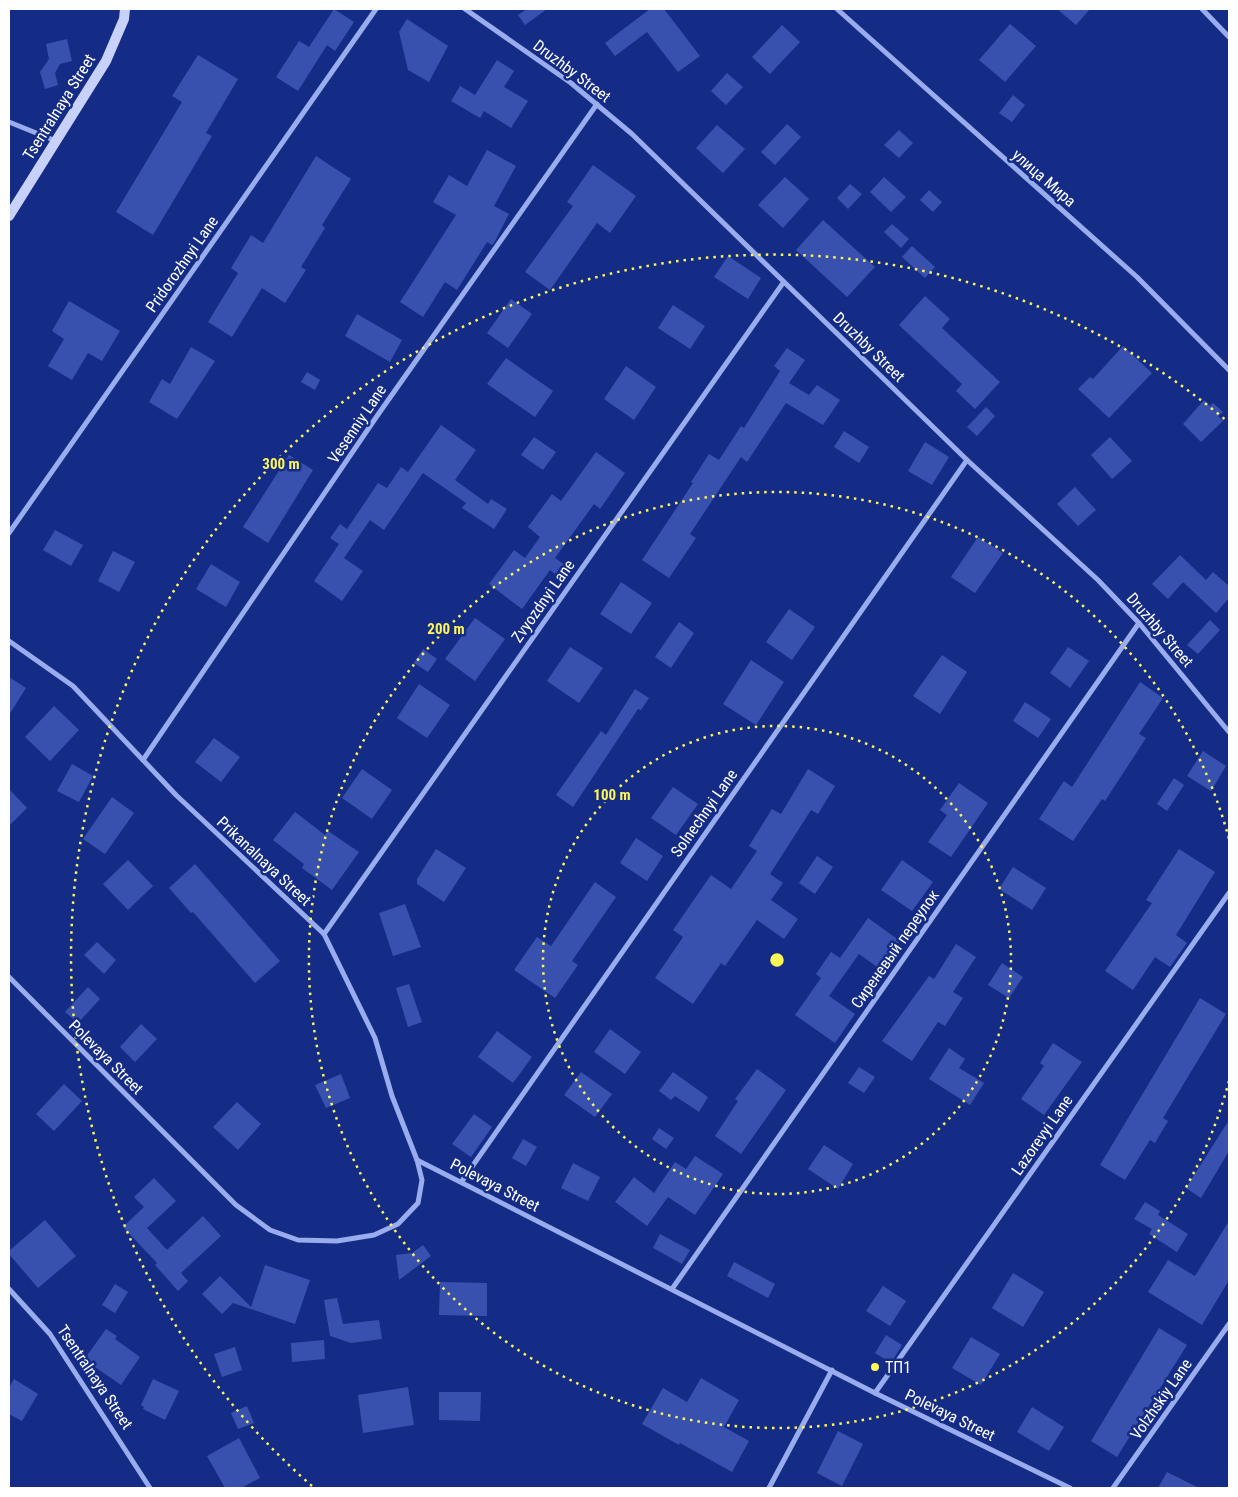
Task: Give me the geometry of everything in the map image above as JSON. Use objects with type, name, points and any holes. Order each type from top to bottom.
[{"type":"street","name":"Tsentralnaya Street","points":[[9,216],[106,61],[124,18],[124,9]]},
{"type":"street","name":"Pridorozhnyi Lane","points":[[9,533],[376,9]]},
{"type":"street","name":"Druzhby Street","points":[[465,9],[596,104],[639,141],[967,460],[1098,580],[1139,623],[1229,732]]},
{"type":"street","name":"улица Мира","points":[[837,9],[1137,277],[1229,370]]},
{"type":"street","points":[[1202,9],[1229,37]]},
{"type":"street","name":"Vesenniy Lane","points":[[143,760],[372,425],[596,104]]},
{"type":"street","points":[[9,122],[56,141]]},
{"type":"street","name":"Zvyozdnyi Lane","points":[[324,934],[783,283]]},
{"type":"street","name":"Solnechnyi Lane","points":[[462,1181],[967,460]]},
{"type":"street","name":"Сиреневый переулок","points":[[672,1289],[1139,623]]},
{"type":"street","name":"Prikanalnaya Street","points":[[9,641],[73,686],[176,795],[324,934],[375,1038],[392,1096],[417,1160]]},
{"type":"street","name":"Lazorevyi Lane","points":[[875,1393],[1229,892]]},
{"type":"street","name":"Polevaya Street","points":[[9,977],[236,1205],[270,1230],[298,1240],[337,1241],[374,1235],[398,1224],[418,1202],[422,1180],[417,1160]]},
{"type":"street","name":"Polevaya Street","points":[[417,1160],[462,1181],[505,1206],[875,1393],[1070,1488]]},
{"type":"street","name":"Tsentralnaya Street","points":[[9,1289],[50,1334],[150,1488]]},
{"type":"street","name":"Volzhskiy Lane","points":[[1113,1488],[1229,1324]]},
{"type":"street","points":[[769,1488],[832,1370]]},
{"type":"building","points":[[334,9],[354,22],[335,51],[327,45],[298,91],[276,77],[299,41],[309,47]]},
{"type":"building","points":[[527,9],[547,9],[525,25],[518,15]]},
{"type":"building","points":[[650,9],[664,9],[700,56],[678,72],[647,32],[615,56],[605,43]]},
{"type":"building","points":[[1057,9],[1090,9],[1076,25]]},
{"type":"building","points":[[407,19],[448,46],[429,82],[408,70],[399,32]]},
{"type":"building","points":[[1010,24],[1036,46],[1005,82],[979,60]]},
{"type":"building","points":[[782,25],[800,42],[770,74],[752,57]]},
{"type":"building","points":[[67,39],[72,61],[60,64],[55,73],[58,85],[45,89],[40,72],[49,59],[46,44]]},
{"type":"building","points":[[198,55],[238,79],[206,133],[212,136],[153,235],[116,212],[182,102],[172,96]]},
{"type":"building","points":[[497,60],[514,71],[504,87],[528,101],[511,128],[484,111],[480,118],[451,101],[460,86],[475,95]]},
{"type":"building","points":[[727,73],[743,87],[726,105],[711,91]]},
{"type":"building","points":[[1013,95],[1025,105],[1012,122],[999,113]]},
{"type":"building","points":[[787,124],[801,137],[775,165],[761,152]]},
{"type":"building","points":[[717,125],[745,149],[723,173],[696,148]]},
{"type":"building","points":[[899,130],[913,143],[899,158],[884,145]]},
{"type":"building","points":[[487,150],[516,166],[494,206],[509,214],[494,243],[492,245],[487,242],[457,290],[445,282],[423,317],[400,302],[456,215],[433,202],[449,175],[467,186]]},
{"type":"building","points":[[316,156],[351,179],[322,225],[325,228],[301,267],[306,270],[285,303],[262,288],[232,337],[208,322],[238,273],[231,268],[251,235],[263,243]]},
{"type":"building","points":[[593,165],[636,196],[610,233],[597,223],[550,290],[525,272],[573,206],[567,202]]},
{"type":"building","points":[[785,177],[809,199],[783,228],[758,205]]},
{"type":"building","points":[[884,177],[906,197],[891,212],[870,192]]},
{"type":"building","points":[[850,184],[862,194],[848,209],[837,198]]},
{"type":"building","points":[[929,190],[942,202],[933,212],[920,200]]},
{"type":"building","points":[[823,220],[875,267],[847,297],[796,250]]},
{"type":"building","points":[[892,224],[909,239],[901,248],[884,232]]},
{"type":"building","points":[[912,246],[935,267],[925,278],[902,257]]},
{"type":"building","points":[[728,256],[761,278],[748,299],[714,277]]},
{"type":"building","points":[[925,296],[950,319],[942,328],[1000,382],[975,409],[956,391],[962,384],[899,325]]},
{"type":"building","points":[[511,299],[532,314],[508,348],[487,333]]},
{"type":"building","points":[[69,301],[120,331],[102,361],[88,353],[72,380],[48,366],[64,339],[52,331]]},
{"type":"building","points":[[673,305],[705,326],[690,349],[658,328]]},
{"type":"building","points":[[357,314],[402,340],[390,362],[345,336]]},
{"type":"building","points":[[1123,346],[1152,373],[1109,418],[1078,389],[1090,377],[1093,379]]},
{"type":"building","points":[[191,347],[215,361],[177,419],[149,402],[162,379],[170,384]]},
{"type":"building","points":[[787,348],[805,360],[789,383],[809,395],[817,385],[840,400],[823,425],[786,403],[747,462],[741,457],[690,534],[696,538],[669,578],[642,560],[693,483],[691,482],[709,454],[719,460],[741,426],[744,428],[780,371],[774,366]]},
{"type":"building","points":[[506,358],[553,391],[535,417],[487,384]]},
{"type":"building","points":[[626,366],[656,387],[634,420],[604,399]]},
{"type":"building","points":[[307,372],[320,380],[315,390],[301,382]]},
{"type":"building","points":[[1204,400],[1210,406],[1213,403],[1223,412],[1218,416],[1223,421],[1201,442],[1183,424]]},
{"type":"building","points":[[986,407],[995,416],[977,436],[967,427]]},
{"type":"building","points":[[441,425],[476,450],[455,480],[488,504],[491,499],[507,509],[494,529],[462,508],[466,503],[423,473],[384,530],[370,520],[344,558],[363,571],[342,601],[314,581],[339,544],[330,538],[340,524],[347,529],[378,483],[387,488],[401,467],[408,472]]},
{"type":"building","points":[[844,431],[869,447],[859,463],[834,447]]},
{"type":"building","points":[[534,437],[556,452],[543,470],[521,455]]},
{"type":"building","points":[[1110,437],[1132,461],[1112,479],[1091,455]]},
{"type":"building","points":[[925,442],[949,457],[932,485],[908,471]]},
{"type":"building","points":[[596,452],[625,473],[600,509],[594,504],[555,558],[569,568],[561,579],[550,570],[522,609],[489,584],[514,550],[525,558],[540,537],[528,527],[552,494],[561,501]]},
{"type":"building","points":[[289,455],[313,470],[268,543],[243,527]]},
{"type":"building","points":[[1075,487],[1096,510],[1078,526],[1057,504]]},
{"type":"building","points":[[55,530],[83,545],[71,566],[43,550]]},
{"type":"building","points":[[978,537],[1003,553],[975,593],[951,577]]},
{"type":"building","points":[[113,551],[135,562],[119,592],[98,581]]},
{"type":"building","points":[[1180,555],[1206,580],[1213,572],[1229,586],[1229,598],[1216,613],[1183,582],[1168,599],[1152,584]]},
{"type":"building","points":[[211,564],[240,582],[226,607],[196,589]]},
{"type":"building","points":[[621,582],[652,603],[631,634],[600,614]]},
{"type":"building","points":[[789,609],[815,627],[792,660],[766,642]]},
{"type":"building","points":[[475,618],[505,639],[475,681],[445,659]]},
{"type":"building","points":[[1210,620],[1220,630],[1198,654],[1187,645]]},
{"type":"building","points":[[679,622],[694,633],[671,668],[655,657]]},
{"type":"building","points":[[570,647],[603,668],[579,703],[547,681]]},
{"type":"building","points":[[1068,647],[1089,661],[1070,688],[1050,673]]},
{"type":"building","points":[[423,649],[437,659],[428,672],[414,663]]},
{"type":"building","points":[[942,655],[967,672],[940,714],[913,696]]},
{"type":"building","points":[[751,660],[784,682],[756,725],[723,704]]},
{"type":"building","points":[[9,677],[26,688],[9,715]]},
{"type":"building","points":[[1140,682],[1163,698],[1139,734],[1146,738],[1105,801],[1102,799],[1073,841],[1039,819],[1064,781],[1072,787]]},
{"type":"building","points":[[419,684],[450,705],[427,738],[397,718]]},
{"type":"building","points":[[635,689],[649,698],[641,710],[638,709],[573,807],[556,795],[601,731],[606,735]]},
{"type":"building","points":[[1025,702],[1051,719],[1038,738],[1013,721]]},
{"type":"building","points":[[54,706],[79,730],[50,761],[25,737]]},
{"type":"building","points":[[214,738],[240,757],[221,782],[195,762]]},
{"type":"building","points":[[1203,751],[1226,766],[1211,791],[1187,776]]},
{"type":"building","points":[[72,764],[93,776],[79,802],[57,791]]},
{"type":"building","points":[[362,769],[392,790],[372,819],[342,798]]},
{"type":"building","points":[[808,769],[835,786],[818,814],[811,810],[770,874],[783,883],[771,900],[798,919],[784,939],[757,920],[725,966],[721,963],[693,1004],[655,978],[683,937],[673,930],[711,875],[731,889],[757,851],[749,846],[772,809],[781,814]]},
{"type":"building","points":[[1174,778],[1184,785],[1167,811],[1157,804]]},
{"type":"building","points":[[959,783],[988,803],[951,857],[928,842],[947,815],[940,810]]},
{"type":"building","points":[[673,787],[698,804],[676,835],[651,818]]},
{"type":"building","points":[[9,789],[27,808],[9,826]]},
{"type":"building","points":[[112,797],[134,813],[105,854],[83,839]]},
{"type":"building","points":[[295,812],[325,835],[328,831],[359,852],[332,890],[302,868],[304,864],[273,840]]},
{"type":"building","points":[[636,838],[663,856],[647,881],[620,863]]},
{"type":"building","points":[[436,849],[466,868],[444,902],[417,884],[417,879]]},
{"type":"building","points":[[1179,849],[1215,872],[1176,935],[1187,943],[1170,967],[1155,957],[1133,990],[1105,971],[1152,903],[1146,900]]},
{"type":"building","points":[[817,856],[833,867],[815,894],[799,883]]},
{"type":"building","points":[[128,860],[153,886],[128,910],[103,884]]},
{"type":"building","points":[[902,860],[933,882],[912,911],[881,890]]},
{"type":"building","points":[[195,864],[280,961],[255,983],[193,912],[191,913],[169,888]]},
{"type":"building","points":[[1013,867],[1046,888],[1032,910],[999,889]]},
{"type":"building","points":[[595,882],[616,897],[572,961],[578,965],[555,998],[514,970],[537,937],[551,946]]},
{"type":"building","points":[[405,904],[421,947],[393,956],[379,913]]},
{"type":"building","points":[[868,918],[900,941],[880,969],[859,954],[829,996],[855,1014],[835,1043],[795,1015],[821,978],[816,974],[831,952],[840,958]]},
{"type":"building","points":[[97,942],[116,960],[104,974],[84,955]]},
{"type":"building","points":[[956,944],[976,957],[953,992],[963,998],[945,1026],[938,1022],[912,1061],[882,1041],[929,976],[934,979]]},
{"type":"building","points":[[1002,963],[1023,977],[1009,998],[988,985]]},
{"type":"building","points":[[409,984],[422,1022],[408,1027],[396,988]]},
{"type":"building","points":[[88,987],[100,999],[78,1023],[65,1012]]},
{"type":"building","points":[[1200,998],[1226,1014],[1163,1118],[1168,1121],[1155,1143],[1150,1140],[1125,1180],[1100,1165]]},
{"type":"building","points":[[141,1024],[157,1039],[135,1062],[120,1047]]},
{"type":"building","points":[[610,1029],[641,1052],[625,1074],[594,1052]]},
{"type":"building","points":[[497,1031],[532,1057],[513,1083],[478,1057]]},
{"type":"building","points":[[1053,1043],[1082,1062],[1044,1115],[1021,1099],[1044,1066],[1040,1063]]},
{"type":"building","points":[[949,1048],[965,1059],[959,1068],[984,1083],[970,1105],[929,1079]]},
{"type":"building","points":[[859,1067],[875,1077],[864,1093],[848,1083]]},
{"type":"building","points":[[757,1069],[786,1090],[741,1154],[715,1136],[738,1101],[735,1099]]},
{"type":"building","points":[[581,1072],[612,1094],[595,1117],[564,1095]]},
{"type":"building","points":[[673,1072],[708,1097],[699,1112],[675,1096],[671,1100],[659,1091]]},
{"type":"building","points":[[341,1074],[350,1098],[326,1108],[315,1085]]},
{"type":"building","points":[[64,1084],[82,1101],[54,1131],[36,1114]]},
{"type":"building","points":[[237,1102],[261,1124],[238,1150],[213,1127]]},
{"type":"building","points":[[474,1114],[492,1127],[471,1157],[452,1144]]},
{"type":"building","points":[[1229,1120],[1229,1151],[1201,1198],[1186,1188]]},
{"type":"building","points":[[659,1128],[674,1138],[666,1149],[652,1139]]},
{"type":"building","points":[[523,1139],[537,1147],[526,1166],[512,1158]]},
{"type":"building","points":[[824,1145],[853,1164],[838,1189],[808,1169]]},
{"type":"building","points":[[695,1156],[723,1174],[695,1215],[668,1197],[647,1226],[615,1202],[634,1177],[654,1193],[675,1162],[686,1169]]},
{"type":"building","points":[[573,1163],[600,1177],[588,1201],[561,1188]]},
{"type":"building","points":[[154,1178],[176,1201],[147,1228],[167,1250],[203,1216],[221,1236],[181,1273],[188,1281],[178,1291],[155,1265],[157,1263],[123,1227],[144,1207],[134,1197]]},
{"type":"building","points":[[1145,1202],[1160,1211],[1158,1215],[1188,1234],[1177,1252],[1149,1234],[1152,1229],[1134,1219]]},
{"type":"building","points":[[45,1220],[76,1256],[38,1288],[9,1254],[9,1251]]},
{"type":"building","points":[[1229,1221],[1229,1280],[1202,1325],[1148,1292],[1168,1260],[1195,1276]]},
{"type":"building","points":[[660,1234],[690,1250],[682,1264],[653,1248]]},
{"type":"building","points":[[423,1245],[431,1256],[399,1280],[396,1255],[412,1253]]},
{"type":"building","points":[[734,1262],[775,1284],[768,1298],[727,1276]]},
{"type":"building","points":[[265,1265],[310,1280],[295,1324],[233,1303],[222,1314],[202,1294],[220,1276],[251,1307]]},
{"type":"building","points":[[1013,1273],[1044,1292],[1023,1327],[992,1308]]},
{"type":"building","points":[[440,1282],[487,1283],[487,1316],[439,1315]]},
{"type":"building","points":[[115,1284],[128,1292],[115,1313],[102,1305]]},
{"type":"building","points":[[883,1286],[906,1301],[890,1326],[866,1311]]},
{"type":"building","points":[[337,1298],[343,1324],[379,1320],[382,1339],[351,1343],[330,1336],[324,1300]]},
{"type":"building","points":[[1159,1328],[1187,1345],[1117,1457],[1091,1441]]},
{"type":"building","points":[[106,1329],[117,1336],[115,1339],[140,1357],[121,1385],[95,1367],[92,1371],[81,1364]]},
{"type":"building","points":[[886,1335],[902,1345],[891,1363],[875,1353]]},
{"type":"building","points":[[971,1337],[1000,1354],[981,1385],[952,1368]]},
{"type":"building","points":[[324,1340],[325,1359],[292,1362],[291,1343]]},
{"type":"building","points":[[235,1347],[242,1370],[222,1377],[214,1354]]},
{"type":"building","points":[[701,1378],[739,1400],[724,1427],[749,1441],[732,1472],[642,1424],[663,1388],[687,1402]]},
{"type":"building","points":[[14,1379],[38,1394],[22,1421],[9,1414],[9,1388]]},
{"type":"building","points":[[153,1379],[179,1391],[165,1420],[143,1409],[144,1407],[141,1405]]},
{"type":"building","points":[[408,1387],[414,1425],[363,1433],[358,1395]]},
{"type":"building","points":[[439,1392],[481,1392],[480,1421],[439,1420]]},
{"type":"building","points":[[247,1406],[254,1423],[238,1429],[231,1413]]},
{"type":"building","points":[[1032,1407],[1064,1427],[1049,1451],[1017,1432]]},
{"type":"building","points":[[838,1431],[863,1444],[842,1486],[817,1473]]},
{"type":"building","points":[[239,1438],[260,1478],[241,1488],[225,1488],[207,1456]]},
{"type":"building","points":[[1167,1472],[1199,1488],[1158,1488]]},
{"type":"place","name":"ТП1","points":[[875,1367]]}]
